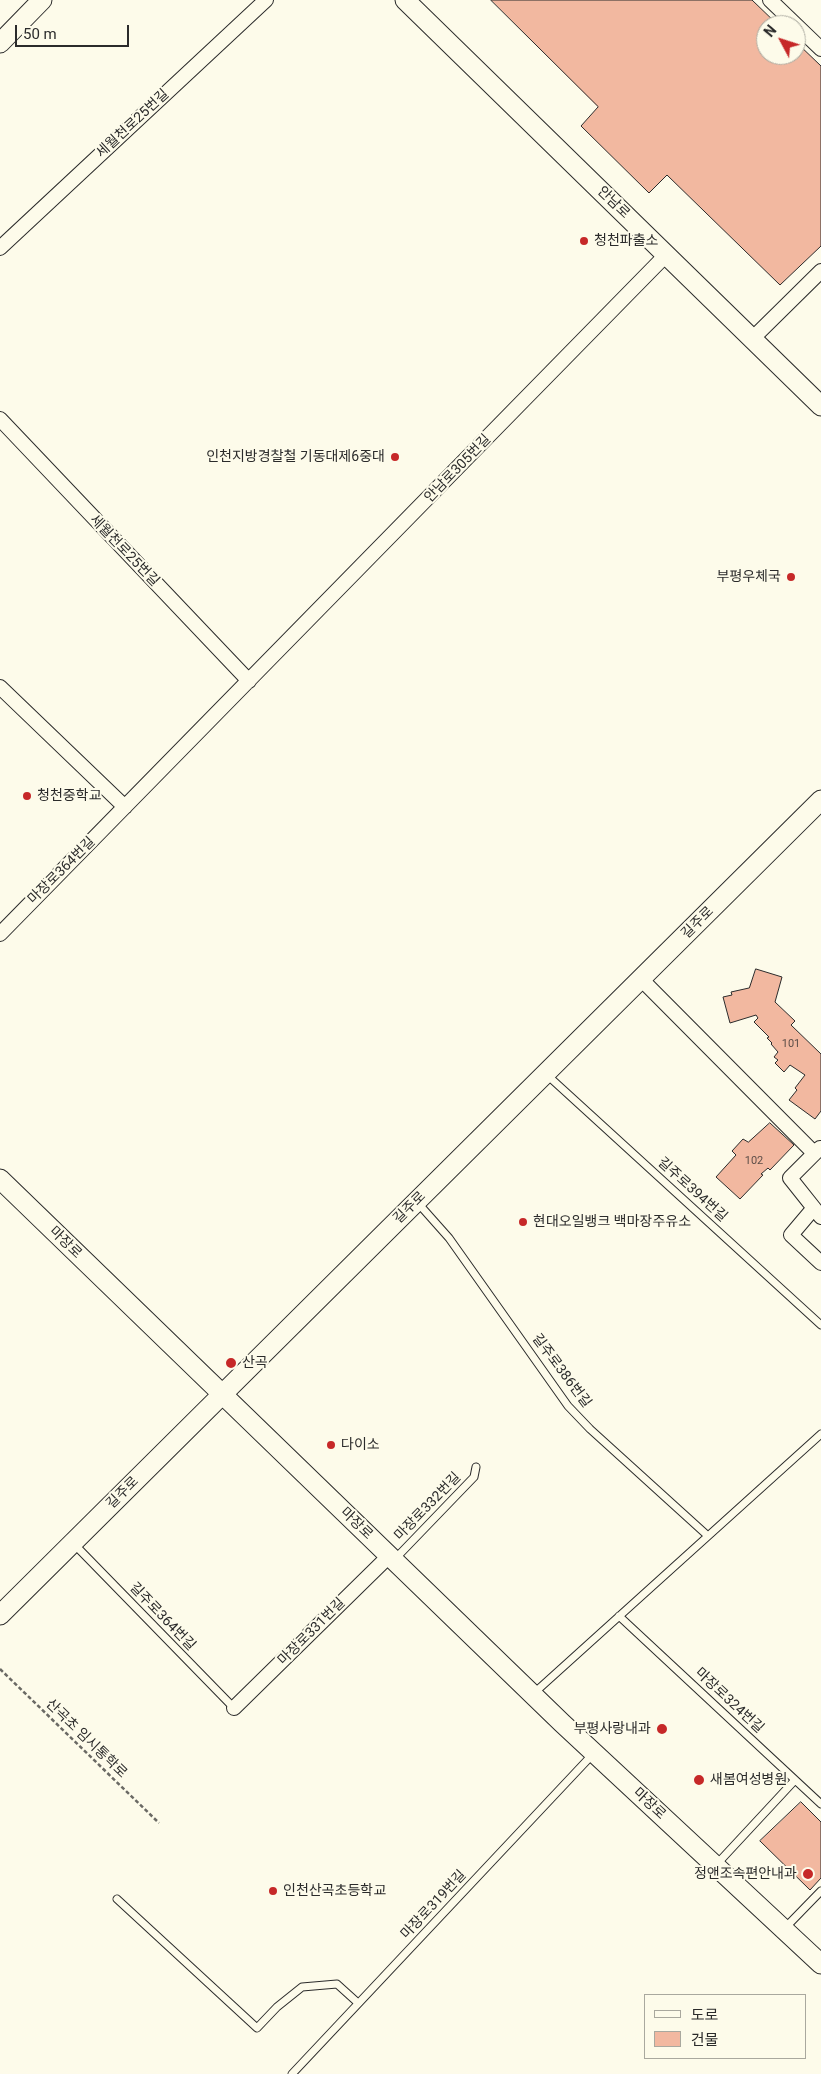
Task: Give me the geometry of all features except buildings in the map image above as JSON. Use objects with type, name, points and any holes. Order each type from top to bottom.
[{"type":"main road","points":[[0,43],[42,0]]},
{"type":"main road","name":"안남로","points":[[405,0],[821,406]]},
{"type":"main road","name":"길주로","points":[[0,1615],[821,800]]},
{"type":"main road","name":"마장로","points":[[0,1179],[532,1695],[821,1964]]},
{"type":"street","name":"세월천로25번길","points":[[0,248],[266,0]]},
{"type":"street","points":[[770,0],[821,49]]},
{"type":"street","name":"안남로305번길","points":[[249,681],[666,255]]},
{"type":"street","points":[[752,339],[821,271]]},
{"type":"street","name":"세월천로25번길","points":[[0,419],[249,681]]},
{"type":"street","name":"마장로364번길","points":[[0,934],[249,681]]},
{"type":"street","points":[[0,687],[125,807]]},
{"type":"street","points":[[641,979],[818,1151],[790,1178],[817,1213],[791,1235],[821,1263]]},
{"type":"street","name":"마장로331번길","points":[[234,1708],[392,1558]]},
{"type":"lane","name":"길주로394번길","points":[[546,1073],[821,1325]]},
{"type":"lane","name":"길주로386번길","points":[[416,1201],[448,1238],[568,1406],[590,1429],[708,1536]]},
{"type":"lane","points":[[532,1695],[821,1434]]},
{"type":"lane","name":"마장로332번길","points":[[392,1558],[474,1476],[476,1468]]},
{"type":"lane","name":"길주로364번길","points":[[73,1543],[234,1708]]},
{"type":"lane","name":"마장로324번길","points":[[619,1616],[821,1804]]},
{"type":"lane","name":"마장로319번길","points":[[292,2074],[594,1753]]},
{"type":"lane","points":[[715,1866],[795,1780]]},
{"type":"lane","points":[[784,1930],[821,1891]]},
{"type":"lane","points":[[116,1899],[257,2028],[277,2007],[302,1987],[336,1984],[358,2003]]},
{"type":"path","name":"산곡초 임시통학로","points":[[0,1669],[159,1823]]},
{"type":"place","name":"청천파출소","points":[[584,241]]},
{"type":"place","name":"인천지방경찰철 기동대제6중대","points":[[395,457]]},
{"type":"place","name":"부평우체국","points":[[791,577]]},
{"type":"place","name":"청천중학교","points":[[27,796]]},
{"type":"place","name":"현대오일뱅크 백마장주유소","points":[[523,1222]]},
{"type":"place","name":"산곡","points":[[231,1363]]},
{"type":"place","name":"다이소","points":[[331,1445]]},
{"type":"place","name":"부평사랑내과","points":[[662,1729]]},
{"type":"place","name":"새봄여성병원","points":[[699,1780]]},
{"type":"place","name":"정앤조속편안내과","points":[[808,1874]]},
{"type":"place","name":"인천산곡초등학교","points":[[273,1891]]}]
